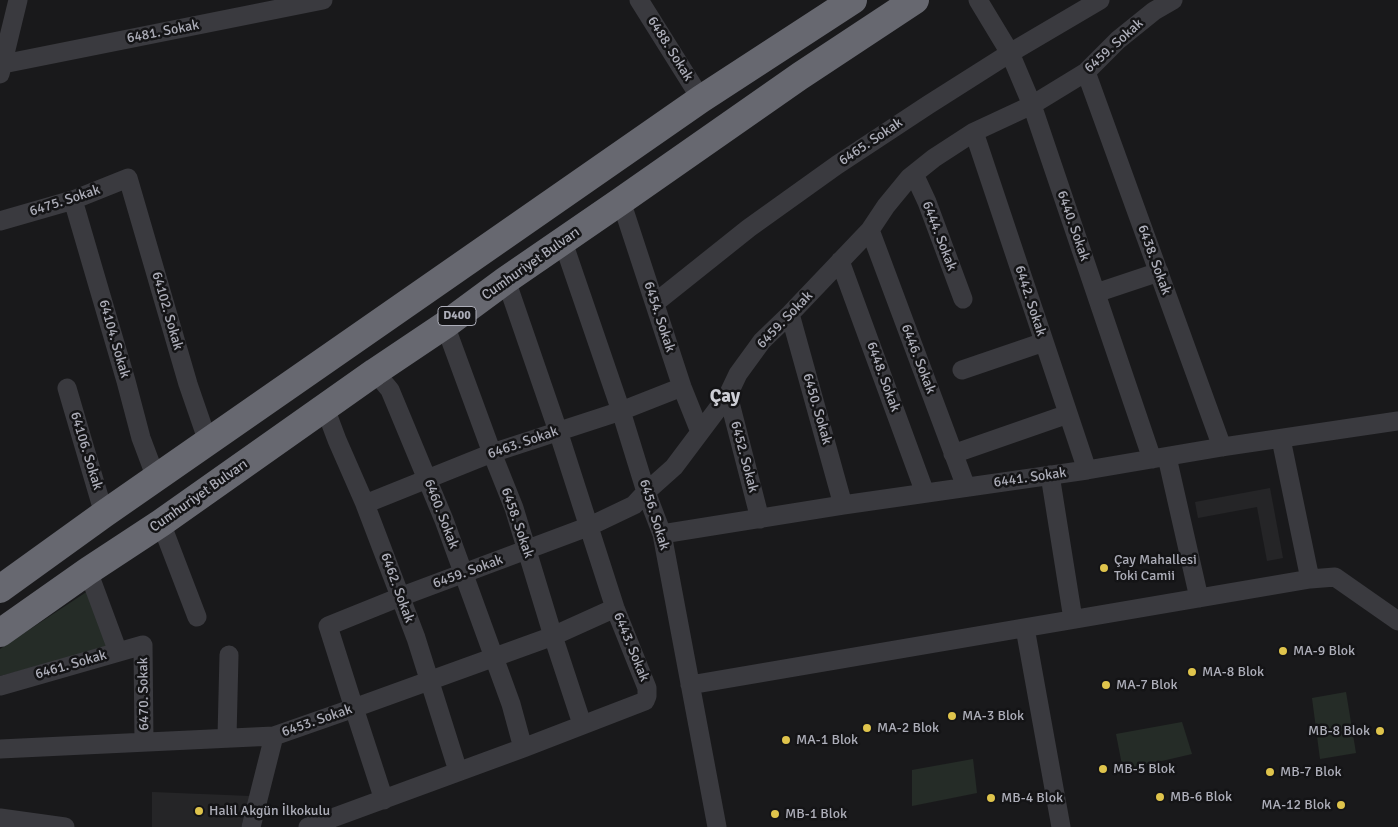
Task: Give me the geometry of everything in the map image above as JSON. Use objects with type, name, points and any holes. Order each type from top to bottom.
[{"type":"highway","name":"D400","points":[[0,588],[700,99],[853,0]]},
{"type":"highway","name":"Cumhuriyet Bulvarı","points":[[0,633],[88,571],[161,523],[800,76],[915,0]]},
{"type":"street","points":[[1,70],[18,0]]},
{"type":"street","name":"6481. Sokak","points":[[1,70],[323,0]]},
{"type":"street","name":"6488. Sokak","points":[[638,0],[700,99]]},
{"type":"street","name":"6440. Sokak","points":[[978,0],[1010,54],[1032,105],[1096,293],[1160,458],[1200,598]]},
{"type":"street","name":"6465. Sokak","points":[[655,302],[749,228],[837,165],[928,104],[1100,0]]},
{"type":"street","name":"6459. Sokak","points":[[354,708],[328,626],[590,526],[634,505],[674,467],[728,395],[738,374],[762,341],[870,230],[886,206],[909,178],[934,158],[974,132],[1032,105],[1086,72],[1150,6],[1173,0]]},
{"type":"street","name":"6438. Sokak","points":[[1086,72],[1222,447]]},
{"type":"street","name":"6442. Sokak","points":[[974,132],[1087,470]]},
{"type":"street","name":"6444. Sokak","points":[[914,174],[927,202],[963,299]]},
{"type":"street","name":"64102. Sokak","points":[[128,178],[188,384],[208,442]]},
{"type":"street","name":"6475. Sokak","points":[[0,221],[73,200],[128,178]]},
{"type":"street","name":"64104. Sokak","points":[[73,200],[141,438],[156,478]]},
{"type":"street","name":"6454. Sokak","points":[[622,202],[682,387],[700,432]]},
{"type":"street","name":"6446. Sokak","points":[[870,230],[966,487]]},
{"type":"street","name":"6456. Sokak","points":[[563,242],[621,411],[646,492],[662,534],[717,827]]},
{"type":"street","name":"6448. Sokak","points":[[840,261],[925,493]]},
{"type":"street","points":[[1096,293],[1159,272]]},
{"type":"street","name":"6443. Sokak","points":[[308,827],[645,701],[648,696],[647,688],[615,608],[590,526],[506,280]]},
{"type":"street","name":"6450. Sokak","points":[[790,314],[844,505]]},
{"type":"street","name":"6458. Sokak","points":[[445,325],[514,508],[582,724]]},
{"type":"street","points":[[962,370],[1044,342]]},
{"type":"street","name":"6460. Sokak","points":[[375,372],[390,390],[428,478],[511,704],[523,748]]},
{"type":"street","name":"6463. Sokak","points":[[365,504],[492,453],[621,411],[682,387]]},
{"type":"street","name":"64106. Sokak","points":[[67,388],[104,514]]},
{"type":"street","name":"6452. Sokak","points":[[728,395],[760,519]]},
{"type":"street","name":"6462. Sokak","points":[[325,408],[365,504],[416,638],[458,771]]},
{"type":"street","points":[[954,454],[1068,414]]},
{"type":"street","name":"6441. Sokak","points":[[662,534],[1398,421]]},
{"type":"street","points":[[1281,438],[1310,578]]},
{"type":"street","points":[[1050,475],[1073,619]]},
{"type":"street","points":[[161,523],[196,617]]},
{"type":"street","points":[[88,571],[118,652]]},
{"type":"street","points":[[690,685],[1310,578],[1335,577],[1398,621]]},
{"type":"street","name":"6453. Sokak","points":[[0,749],[274,736],[553,636],[615,608]]},
{"type":"street","points":[[1025,628],[1061,827]]},
{"type":"street","name":"6461. Sokak","points":[[0,686],[143,645]]},
{"type":"street","name":"6470. Sokak","points":[[143,645],[144,742]]},
{"type":"street","points":[[227,738],[229,655]]},
{"type":"street","points":[[354,708],[384,800]]},
{"type":"street","points":[[251,827],[274,736]]},
{"type":"street","points":[[0,818],[65,827]]},
{"type":"shaded area","points":[[1270,488],[1283,558],[1267,561],[1257,507],[1198,518],[1195,502]]},
{"type":"shaded area","points":[[91,589],[112,647],[0,676],[0,649]]},
{"type":"shaded area","points":[[1346,692],[1356,753],[1320,759],[1312,698]]},
{"type":"shaded area","points":[[1182,722],[1192,754],[1123,770],[1116,734]]},
{"type":"shaded area","points":[[973,759],[977,793],[912,806],[912,770]]},
{"type":"shaded area","name":"Halil Akgün İlkokulu","points":[[152,792],[250,796],[241,827],[152,827]]},
{"type":"place","name":"Çay Mahallesi Toki Camii","points":[[1104,568]]},
{"type":"place","name":"MA-9 Blok","points":[[1283,651]]},
{"type":"place","name":"MA-8 Blok","points":[[1192,672]]},
{"type":"place","name":"MA-7 Blok","points":[[1106,685]]},
{"type":"place","name":"MA-3 Blok","points":[[952,716]]},
{"type":"place","name":"MA-2 Blok","points":[[867,728]]},
{"type":"place","name":"MB-8 Blok","points":[[1380,731]]},
{"type":"place","name":"MA-1 Blok","points":[[786,740]]},
{"type":"place","name":"MB-5 Blok","points":[[1103,769]]},
{"type":"place","name":"MB-7 Blok","points":[[1270,772]]},
{"type":"place","name":"MB-6 Blok","points":[[1160,797]]},
{"type":"place","name":"MB-4 Blok","points":[[991,798]]},
{"type":"place","name":"MA-12 Blok","points":[[1341,805]]},
{"type":"place","name":"Halil Akgün İlkokulu","points":[[199,811]]},
{"type":"place","name":"MB-1 Blok","points":[[775,814]]},
{"type":"district","name":"Çay","points":[[725,397]]}]
